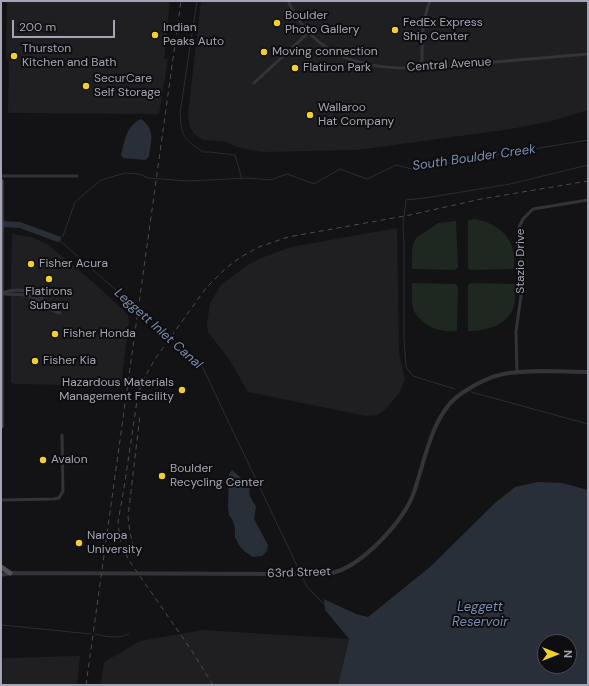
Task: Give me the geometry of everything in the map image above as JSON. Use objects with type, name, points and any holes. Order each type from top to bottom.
[{"type":"main road","points":[[1,181],[1,426]]},
{"type":"main road","points":[[1,567],[10,574]]},
{"type":"street","name":"Central Avenue","points":[[288,1],[300,23],[320,44],[343,56],[387,68],[422,69],[588,54]]},
{"type":"street","points":[[422,69],[422,34],[430,1]]},
{"type":"street","points":[[254,83],[308,32]]},
{"type":"street","points":[[1,176],[77,176]]},
{"type":"street","name":"Stazio Drive","points":[[516,373],[516,331],[521,296],[522,270],[520,227],[524,218],[533,209],[588,200]]},
{"type":"street","points":[[9,291],[30,291],[38,295],[60,313],[51,310],[27,295],[1,293],[9,291]]},
{"type":"street","name":"63rd Street","points":[[1,575],[329,574],[342,570],[356,562],[374,547],[388,532],[412,497],[430,440],[441,417],[451,401],[461,393],[502,374],[588,372]]},
{"type":"street","points":[[1,500],[59,498],[63,491],[62,435]]},
{"type":"shaded area","points":[[7,1],[170,1],[164,59],[168,59],[159,114],[8,113],[9,60],[6,59]]},
{"type":"shaded area","points":[[201,1],[588,1],[588,110],[552,121],[511,129],[358,150],[261,152],[237,147],[226,142],[203,140],[194,134],[189,125],[188,114]]},
{"type":"shaded area","points":[[475,219],[493,225],[508,238],[514,252],[514,269],[470,270],[468,268],[468,220]]},
{"type":"shaded area","points":[[456,221],[458,267],[455,270],[412,269],[412,251],[416,238],[438,223]]},
{"type":"shaded area","points":[[397,228],[399,352],[405,379],[400,392],[386,409],[377,415],[366,416],[248,392],[229,359],[208,332],[207,323],[210,303],[221,285],[246,266],[261,258],[291,247]]},
{"type":"shaded area","points":[[12,233],[31,237],[47,244],[93,282],[128,315],[129,321],[121,385],[15,384],[11,382]]},
{"type":"shaded area","points":[[412,283],[455,284],[458,286],[457,331],[444,331],[431,327],[420,319],[413,308]]},
{"type":"shaded area","points":[[471,283],[516,284],[514,306],[510,315],[505,320],[488,329],[468,331],[468,285]]},
{"type":"shaded area","points":[[203,630],[349,639],[338,685],[102,685],[101,682],[104,662],[140,641]]},
{"type":"shaded area","points":[[80,656],[77,685],[3,685],[3,658]]},
{"type":"water","points":[[141,119],[146,123],[151,132],[149,157],[145,160],[123,158],[121,155],[127,134],[132,125]]},
{"type":"water","points":[[232,470],[250,486],[249,489],[251,499],[256,506],[254,519],[268,545],[267,551],[262,556],[253,557],[244,551],[235,537],[235,529],[233,521],[229,515],[228,507],[229,474]]},
{"type":"water","name":"Leggett Reservoir","points":[[538,482],[562,483],[588,490],[588,685],[338,685],[349,639],[325,610],[324,599],[356,614],[368,617],[430,567],[495,503],[515,487]]},
{"type":"waterway","points":[[197,1],[180,113],[183,133],[191,144],[203,152],[235,155],[242,179]]},
{"type":"waterway","name":"South Boulder Creek","points":[[300,572],[202,366],[58,239],[63,236],[75,202],[101,180],[125,173],[139,174],[148,178],[189,181],[249,178],[270,180],[287,174],[314,184],[340,169],[367,179],[396,165],[412,169],[588,140]]},
{"type":"waterway","points":[[455,389],[413,376],[406,367],[404,338],[403,226],[406,200],[510,184],[588,165]]},
{"type":"waterway","name":"South Boulder Creek","points":[[1,224],[20,225],[58,239]]},
{"type":"waterway","points":[[471,392],[588,424]]},
{"type":"waterway","name":"Leggett Inlet Canal","points":[[302,576],[307,587],[325,605]]},
{"type":"waterway","points":[[1,625],[91,634]]},
{"type":"waterway","points":[[95,634],[112,637],[121,637],[129,634]]},
{"type":"railway","points":[[86,685],[181,1]]},
{"type":"railway","points":[[213,685],[192,651],[128,559],[120,539],[118,522],[138,394],[155,359],[206,288],[226,268],[241,257],[259,247],[288,237],[410,215],[481,199],[588,181]]},
{"type":"railway","points":[[136,556],[130,533],[128,517],[140,415]]},
{"type":"place","name":"Boulder Photo Gallery","points":[[277,23]]},
{"type":"place","name":"FedEx Express Ship Center","points":[[395,30]]},
{"type":"place","name":"Indian Peaks Auto","points":[[155,35]]},
{"type":"place","name":"Moving connection","points":[[264,52]]},
{"type":"place","name":"Thurston Kitchen and Bath","points":[[14,56]]},
{"type":"place","name":"Flatiron Park","points":[[295,68]]},
{"type":"place","name":"SecurCare Self Storage","points":[[86,86]]},
{"type":"place","name":"Wallaroo Hat Company","points":[[310,115]]},
{"type":"place","name":"Fisher Acura","points":[[31,264]]},
{"type":"place","name":"Flatirons Subaru","points":[[49,279]]},
{"type":"place","name":"Fisher Honda","points":[[55,334]]},
{"type":"place","name":"Fisher Kia","points":[[35,361]]},
{"type":"place","name":"Hazardous Materials Management Facility","points":[[182,390]]},
{"type":"place","name":"Avalon","points":[[43,460]]},
{"type":"place","name":"Boulder Recycling Center","points":[[162,476]]},
{"type":"place","name":"Naropa University","points":[[79,543]]}]
